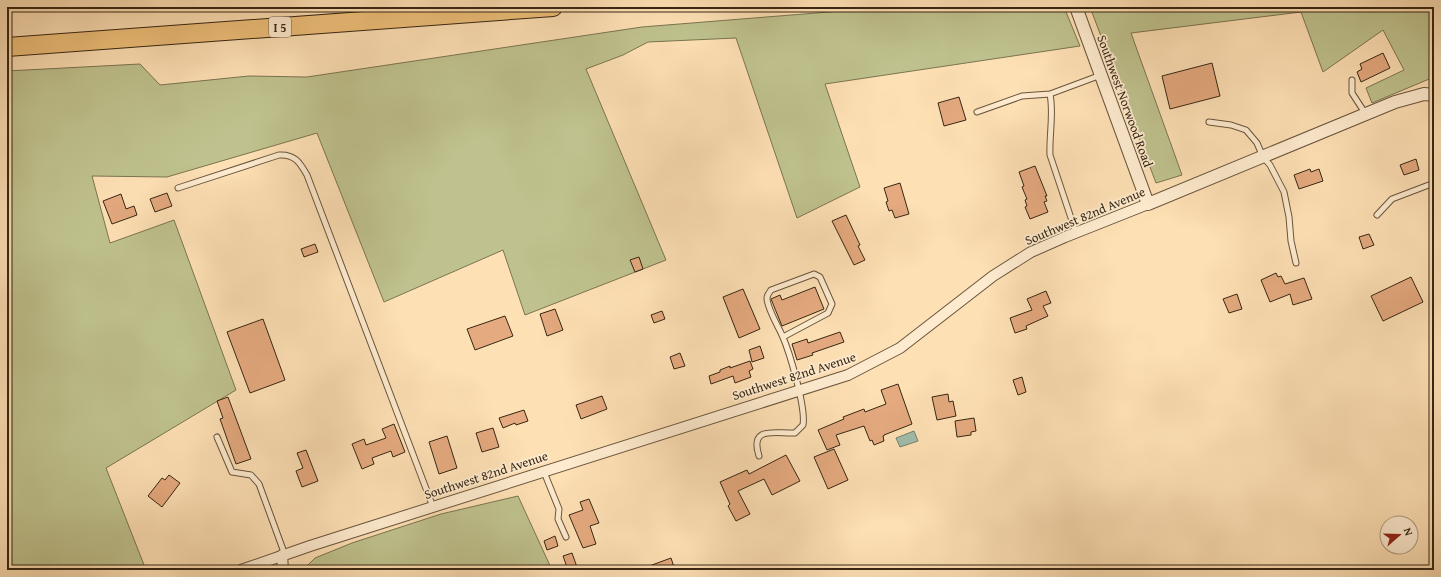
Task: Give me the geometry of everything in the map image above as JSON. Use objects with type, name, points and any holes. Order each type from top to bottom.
[{"type":"highway","name":"I 5","points":[[7,47],[553,7]]},
{"type":"street","name":"Southwest Norwood Road","points":[[1077,9],[1148,204]]},
{"type":"street","name":"Southwest 82nd Avenue","points":[[242,570],[283,555],[848,375],[900,348],[993,276],[1031,252],[1366,114],[1410,97],[1424,94],[1434,95]]},
{"type":"street","points":[[283,555],[283,570]]},
{"type":"lane","points":[[977,112],[1022,96],[1050,94],[1101,75]]},
{"type":"lane","points":[[1352,80],[1352,93],[1366,114]]},
{"type":"lane","points":[[1050,94],[1052,105],[1050,155],[1076,233]]},
{"type":"lane","points":[[1209,122],[1231,125],[1246,130],[1257,143],[1263,157],[1270,165],[1284,192],[1289,217],[1291,241],[1296,263]]},
{"type":"lane","points":[[178,188],[279,155],[291,156],[300,163],[310,182],[433,507]]},
{"type":"lane","points":[[1377,215],[1392,199],[1434,183]]},
{"type":"lane","points":[[758,456],[755,445],[757,439],[762,435],[774,432],[795,433],[803,425],[804,419],[799,390],[783,337],[768,304],[767,294],[771,290],[814,274],[820,277],[832,304],[831,309],[828,313],[783,337]]},
{"type":"lane","points":[[217,437],[232,472],[251,475],[259,484],[283,555]]},
{"type":"lane","points":[[544,472],[559,509],[558,519],[566,537]]},
{"type":"green space","points":[[891,7],[1064,7],[1080,46],[825,84],[860,187],[797,218],[736,38],[648,42],[623,55],[586,69],[666,260],[525,315],[503,250],[384,302],[317,133],[167,177],[92,176],[110,243],[174,220],[236,390],[106,468],[146,570],[7,570],[7,71],[140,64],[160,85],[249,76],[307,77],[642,27]]},
{"type":"green space","points":[[1090,7],[1426,7],[1434,20],[1434,77],[1372,103],[1366,88],[1404,70],[1383,30],[1323,72],[1301,12],[1131,33],[1182,175],[1156,183]]},
{"type":"green space","points":[[518,496],[552,570],[303,570],[315,558],[352,543],[441,514]]},
{"type":"shaded area","points":[[914,431],[918,441],[900,447],[896,438]]},
{"type":"building","points":[[1383,53],[1390,68],[1361,82],[1357,72],[1362,69],[1360,64]]},
{"type":"building","points":[[1212,63],[1220,96],[1170,109],[1162,76]]},
{"type":"building","points":[[959,97],[966,120],[944,126],[938,103]]},
{"type":"building","points":[[1416,159],[1419,170],[1404,175],[1400,165]]},
{"type":"building","points":[[1035,166],[1047,196],[1045,196],[1047,201],[1044,202],[1048,212],[1030,219],[1025,207],[1027,206],[1025,200],[1027,199],[1022,187],[1024,186],[1019,172]]},
{"type":"building","points":[[1310,169],[1311,172],[1319,169],[1323,181],[1299,189],[1294,175]]},
{"type":"building","points":[[900,183],[909,214],[895,218],[892,210],[889,211],[884,188]]},
{"type":"building","points":[[167,193],[172,206],[155,212],[150,199]]},
{"type":"building","points":[[121,194],[126,209],[134,206],[137,215],[112,224],[103,201]]},
{"type":"building","points":[[846,215],[860,245],[858,246],[865,260],[854,265],[832,221]]},
{"type":"building","points":[[1369,234],[1374,245],[1363,249],[1359,237]]},
{"type":"building","points":[[315,244],[318,252],[304,257],[301,249]]},
{"type":"building","points":[[639,257],[643,269],[635,272],[630,260]]},
{"type":"building","points":[[1276,273],[1278,277],[1281,276],[1285,284],[1304,278],[1312,299],[1293,305],[1290,294],[1270,302],[1261,280]]},
{"type":"building","points":[[1411,277],[1423,302],[1383,321],[1371,296]]},
{"type":"building","points":[[815,287],[824,309],[782,326],[771,299],[780,295],[782,300]]},
{"type":"building","points":[[743,289],[760,329],[739,338],[723,297]]},
{"type":"building","points":[[1046,291],[1051,303],[1043,306],[1048,316],[1026,326],[1027,329],[1015,333],[1010,318],[1032,310],[1027,299]]},
{"type":"building","points":[[1237,294],[1242,309],[1229,313],[1223,299]]},
{"type":"building","points":[[555,309],[563,330],[547,336],[540,314]]},
{"type":"building","points":[[662,311],[665,319],[654,323],[651,315]]},
{"type":"building","points":[[505,316],[513,336],[475,350],[467,329]]},
{"type":"building","points":[[263,319],[285,380],[250,393],[227,332]]},
{"type":"building","points":[[840,332],[844,342],[797,360],[792,344],[807,339],[808,343]]},
{"type":"building","points":[[760,346],[764,358],[752,362],[749,350]]},
{"type":"building","points":[[680,353],[685,366],[674,369],[670,357]]},
{"type":"building","points":[[750,361],[753,369],[749,371],[751,377],[735,383],[733,376],[711,384],[709,376],[730,366],[730,368]]},
{"type":"building","points":[[1022,377],[1026,392],[1018,395],[1013,380]]},
{"type":"building","points":[[898,384],[912,424],[884,435],[884,441],[874,445],[872,440],[870,441],[864,426],[836,435],[840,445],[827,450],[818,430],[844,419],[843,417],[864,409],[865,412],[886,404],[881,390]]},
{"type":"building","points":[[948,394],[949,402],[953,401],[956,416],[937,420],[932,397]]},
{"type":"building","points":[[602,396],[607,409],[581,419],[576,405]]},
{"type":"building","points":[[228,397],[251,459],[236,464],[220,419],[223,418],[217,401]]},
{"type":"building","points":[[524,410],[528,421],[516,425],[515,423],[503,428],[499,418]]},
{"type":"building","points":[[974,418],[976,431],[971,432],[971,435],[957,437],[955,421]]},
{"type":"building","points":[[394,424],[405,452],[393,457],[391,451],[372,458],[374,464],[362,469],[352,444],[364,439],[366,445],[386,438],[382,429]]},
{"type":"building","points":[[493,428],[499,447],[482,452],[476,433]]},
{"type":"building","points":[[447,436],[457,468],[439,474],[429,442]]},
{"type":"building","points":[[834,449],[848,480],[828,489],[814,457]]},
{"type":"building","points":[[306,450],[318,481],[302,487],[296,471],[303,468],[297,453]]},
{"type":"building","points":[[786,455],[800,481],[772,495],[764,479],[738,491],[750,514],[736,521],[728,506],[730,504],[720,482],[747,470],[749,474]]},
{"type":"building","points":[[169,475],[180,483],[162,507],[148,496],[162,478],[165,480]]},
{"type":"building","points":[[589,499],[599,523],[590,526],[596,544],[583,548],[569,515],[583,510],[580,502]]},
{"type":"building","points":[[555,536],[558,546],[547,550],[544,541]]},
{"type":"building","points":[[572,553],[578,570],[568,570],[563,556]]},
{"type":"building","points":[[671,558],[675,570],[641,570],[641,569]]}]
